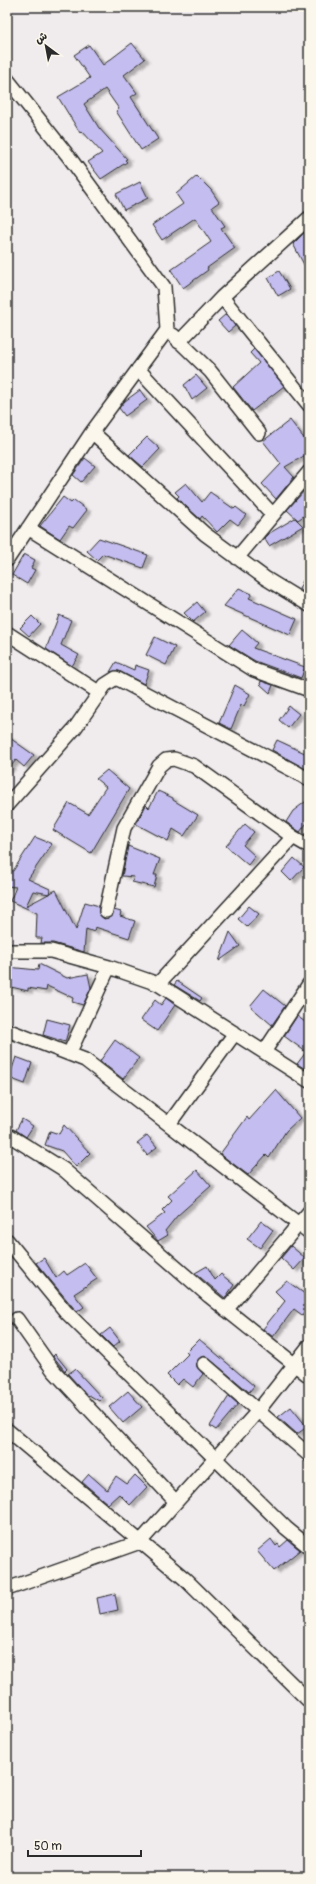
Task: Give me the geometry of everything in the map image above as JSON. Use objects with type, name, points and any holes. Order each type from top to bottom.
[{"type":"street","points":[[7,79],[69,157],[164,287],[167,330],[92,432],[7,560]]},
{"type":"street","points":[[179,342],[222,297],[309,218]]},
{"type":"street","points":[[222,297],[309,405]]},
{"type":"street","points":[[167,330],[210,371],[259,433]]},
{"type":"street","points":[[138,369],[273,515]]},
{"type":"street","points":[[92,432],[205,534],[265,578],[309,605]]},
{"type":"street","points":[[237,558],[309,472]]},
{"type":"street","points":[[28,528],[254,670],[309,690]]},
{"type":"street","points":[[7,632],[100,693]]},
{"type":"street","points":[[7,805],[75,728],[105,685],[116,678],[309,780]]},
{"type":"street","points":[[106,910],[124,828],[159,766],[166,760],[174,759],[194,766],[293,837],[305,844],[309,842]]},
{"type":"street","points":[[158,984],[293,837]]},
{"type":"street","points":[[7,951],[51,952],[109,967],[158,984],[309,1081]]},
{"type":"street","points":[[69,1054],[109,967]]},
{"type":"street","points":[[264,1052],[304,1003],[309,984]]},
{"type":"street","points":[[7,1030],[85,1060],[304,1228]]},
{"type":"street","points":[[169,1124],[235,1033]]},
{"type":"street","points":[[7,1134],[63,1168],[226,1310],[309,1376]]},
{"type":"street","points":[[226,1310],[304,1228],[309,1212]]},
{"type":"street","points":[[7,1240],[66,1312],[286,1528],[309,1547]]},
{"type":"street","points":[[17,1319],[53,1370],[176,1502]]},
{"type":"street","points":[[7,1589],[140,1542],[258,1411],[309,1346]]},
{"type":"street","points":[[204,1364],[309,1454]]},
{"type":"street","points":[[7,1430],[185,1579],[309,1701]]},
{"type":"building","points":[[132,43],[145,59],[124,75],[137,93],[131,97],[158,139],[141,150],[116,111],[119,109],[105,89],[84,104],[99,128],[127,159],[125,160],[127,162],[101,179],[88,162],[102,153],[82,131],[80,133],[58,97],[90,78],[74,55],[89,45],[103,65]]},
{"type":"building","points":[[197,176],[211,190],[219,202],[212,207],[225,226],[221,228],[235,248],[207,268],[208,270],[183,288],[171,270],[211,242],[195,218],[162,240],[152,225],[183,204],[176,194]]},
{"type":"building","points":[[140,182],[148,198],[124,210],[116,194]]},
{"type":"building","points":[[306,231],[309,235],[309,274],[293,244]]},
{"type":"building","points":[[279,271],[290,289],[278,296],[268,278]]},
{"type":"building","points":[[226,314],[235,326],[228,332],[218,321]]},
{"type":"building","points":[[254,349],[284,386],[252,411],[233,387],[259,363],[250,353]]},
{"type":"building","points":[[196,375],[207,388],[192,400],[184,385]]},
{"type":"building","points":[[140,390],[147,400],[125,416],[119,408],[125,401]]},
{"type":"building","points":[[290,420],[309,445],[309,453],[285,467],[294,477],[276,499],[262,484],[281,464],[263,441]]},
{"type":"building","points":[[147,437],[160,449],[143,467],[129,455]]},
{"type":"building","points":[[85,458],[95,466],[81,482],[73,475]]},
{"type":"building","points":[[186,483],[202,502],[210,492],[234,509],[236,507],[246,515],[238,525],[230,519],[217,532],[202,516],[200,519],[177,498],[179,496],[175,492]]},
{"type":"building","points":[[305,490],[309,495],[309,512],[298,520],[287,510]]},
{"type":"building","points":[[63,497],[71,503],[74,500],[87,510],[73,528],[69,526],[60,539],[40,526]]},
{"type":"building","points":[[295,518],[303,526],[269,546],[264,538]]},
{"type":"building","points":[[99,538],[148,555],[143,568],[103,554],[97,560],[87,551]]},
{"type":"building","points":[[24,554],[35,560],[31,568],[35,570],[27,584],[12,575]]},
{"type":"building","points":[[309,568],[309,596],[299,589]]},
{"type":"building","points":[[239,588],[252,594],[249,598],[297,619],[290,635],[224,606]]},
{"type":"building","points":[[197,602],[205,612],[193,622],[184,613]]},
{"type":"building","points":[[59,615],[71,620],[61,645],[79,655],[72,666],[46,649]]},
{"type":"building","points":[[32,616],[40,624],[29,636],[20,628]]},
{"type":"building","points":[[242,630],[257,643],[253,648],[305,667],[301,678],[255,661],[229,645]]},
{"type":"building","points":[[155,637],[175,647],[166,665],[146,655]]},
{"type":"building","points":[[116,662],[134,670],[135,665],[149,670],[144,684],[119,671],[110,672]]},
{"type":"building","points":[[261,681],[273,685],[270,693],[260,684]]},
{"type":"building","points":[[235,685],[250,694],[244,706],[241,705],[231,729],[219,723]]},
{"type":"building","points":[[289,706],[299,714],[288,728],[279,720]]},
{"type":"building","points":[[7,736],[34,755],[24,767],[16,760],[7,771]]},
{"type":"building","points":[[277,740],[309,755],[309,771],[272,750]]},
{"type":"building","points":[[107,770],[129,789],[91,853],[53,830],[69,803],[88,814],[106,787],[96,779]]},
{"type":"building","points":[[158,791],[173,798],[173,800],[198,815],[184,836],[173,829],[168,841],[136,824],[146,805],[149,808]]},
{"type":"building","points":[[309,799],[309,820],[300,832],[286,822],[293,811]]},
{"type":"building","points":[[245,824],[254,832],[243,845],[255,856],[248,865],[226,846]]},
{"type":"building","points":[[35,837],[52,844],[28,879],[50,889],[49,894],[56,890],[76,930],[85,902],[99,906],[99,914],[104,919],[112,917],[114,910],[121,912],[120,916],[135,921],[129,938],[95,927],[94,932],[86,929],[84,952],[53,943],[41,943],[42,938],[36,938],[37,913],[10,901],[16,887],[7,886],[7,870],[13,871]],"holes":[[[33,891],[49,894],[26,906]]]},
{"type":"building","points":[[128,846],[160,859],[154,875],[157,875],[154,887],[132,882],[134,877],[122,876]]},
{"type":"building","points":[[294,858],[304,867],[291,881],[282,872]]},
{"type":"building","points":[[249,906],[259,914],[247,927],[238,919]]},
{"type":"building","points":[[230,932],[240,946],[219,961]]},
{"type":"building","points":[[39,964],[67,978],[88,974],[91,988],[83,1005],[72,1002],[73,998],[47,986],[46,991],[28,988],[28,991],[7,986],[7,967],[38,970]]},
{"type":"building","points":[[177,981],[202,998],[200,1001],[174,985]]},
{"type":"building","points":[[264,989],[285,1006],[272,1025],[250,1006]]},
{"type":"building","points":[[166,998],[175,1005],[157,1031],[141,1020],[155,1000],[161,1005]]},
{"type":"building","points":[[297,1016],[309,1025],[309,1071],[297,1064],[306,1052],[284,1036]]},
{"type":"building","points":[[47,1019],[70,1025],[65,1042],[43,1035]]},
{"type":"building","points":[[115,1040],[139,1058],[123,1079],[100,1061]]},
{"type":"building","points":[[16,1057],[32,1063],[25,1084],[9,1078]]},
{"type":"building","points":[[276,1090],[300,1118],[286,1131],[269,1158],[266,1155],[248,1175],[220,1154],[247,1117],[249,1120]]},
{"type":"building","points":[[22,1119],[33,1126],[26,1137],[16,1130]]},
{"type":"building","points":[[64,1125],[90,1153],[76,1167],[62,1151],[45,1145],[50,1131],[59,1134]]},
{"type":"building","points":[[147,1135],[157,1147],[147,1155],[137,1143]]},
{"type":"building","points":[[197,1170],[211,1186],[177,1216],[165,1231],[168,1235],[158,1241],[146,1227],[165,1213],[162,1210],[172,1200],[168,1196]]},
{"type":"building","points":[[261,1221],[273,1230],[260,1248],[247,1239]]},
{"type":"building","points":[[291,1246],[305,1258],[294,1270],[281,1258]]},
{"type":"building","points":[[44,1258],[56,1278],[64,1271],[67,1275],[85,1263],[97,1279],[74,1294],[84,1307],[77,1312],[36,1263]]},
{"type":"building","points":[[207,1266],[215,1280],[221,1274],[234,1285],[225,1298],[195,1273]]},
{"type":"building","points":[[287,1281],[309,1297],[309,1306],[302,1315],[294,1309],[273,1337],[263,1329],[285,1301],[275,1291]]},
{"type":"building","points":[[110,1328],[120,1341],[113,1347],[101,1335]]},
{"type":"building","points":[[199,1339],[254,1386],[249,1392],[206,1356],[201,1357],[196,1362],[197,1367],[203,1374],[193,1387],[183,1379],[177,1385],[167,1375],[188,1354],[186,1352]]},
{"type":"building","points":[[55,1354],[67,1369],[65,1371],[53,1356]]},
{"type":"building","points":[[75,1369],[102,1398],[99,1401],[89,1395],[88,1396],[68,1374]]},
{"type":"building","points":[[128,1391],[142,1407],[123,1423],[109,1407]]},
{"type":"building","points":[[229,1396],[238,1404],[216,1430],[210,1426]]},
{"type":"building","points":[[291,1407],[307,1427],[297,1434],[278,1417]]},
{"type":"building","points":[[89,1474],[107,1490],[116,1476],[127,1484],[135,1475],[147,1487],[130,1505],[119,1494],[108,1504],[82,1482]]},
{"type":"building","points":[[271,1539],[276,1546],[278,1544],[280,1547],[288,1540],[300,1550],[274,1571],[257,1551]]},
{"type":"building","points":[[115,1594],[118,1610],[100,1614],[97,1598]]}]
